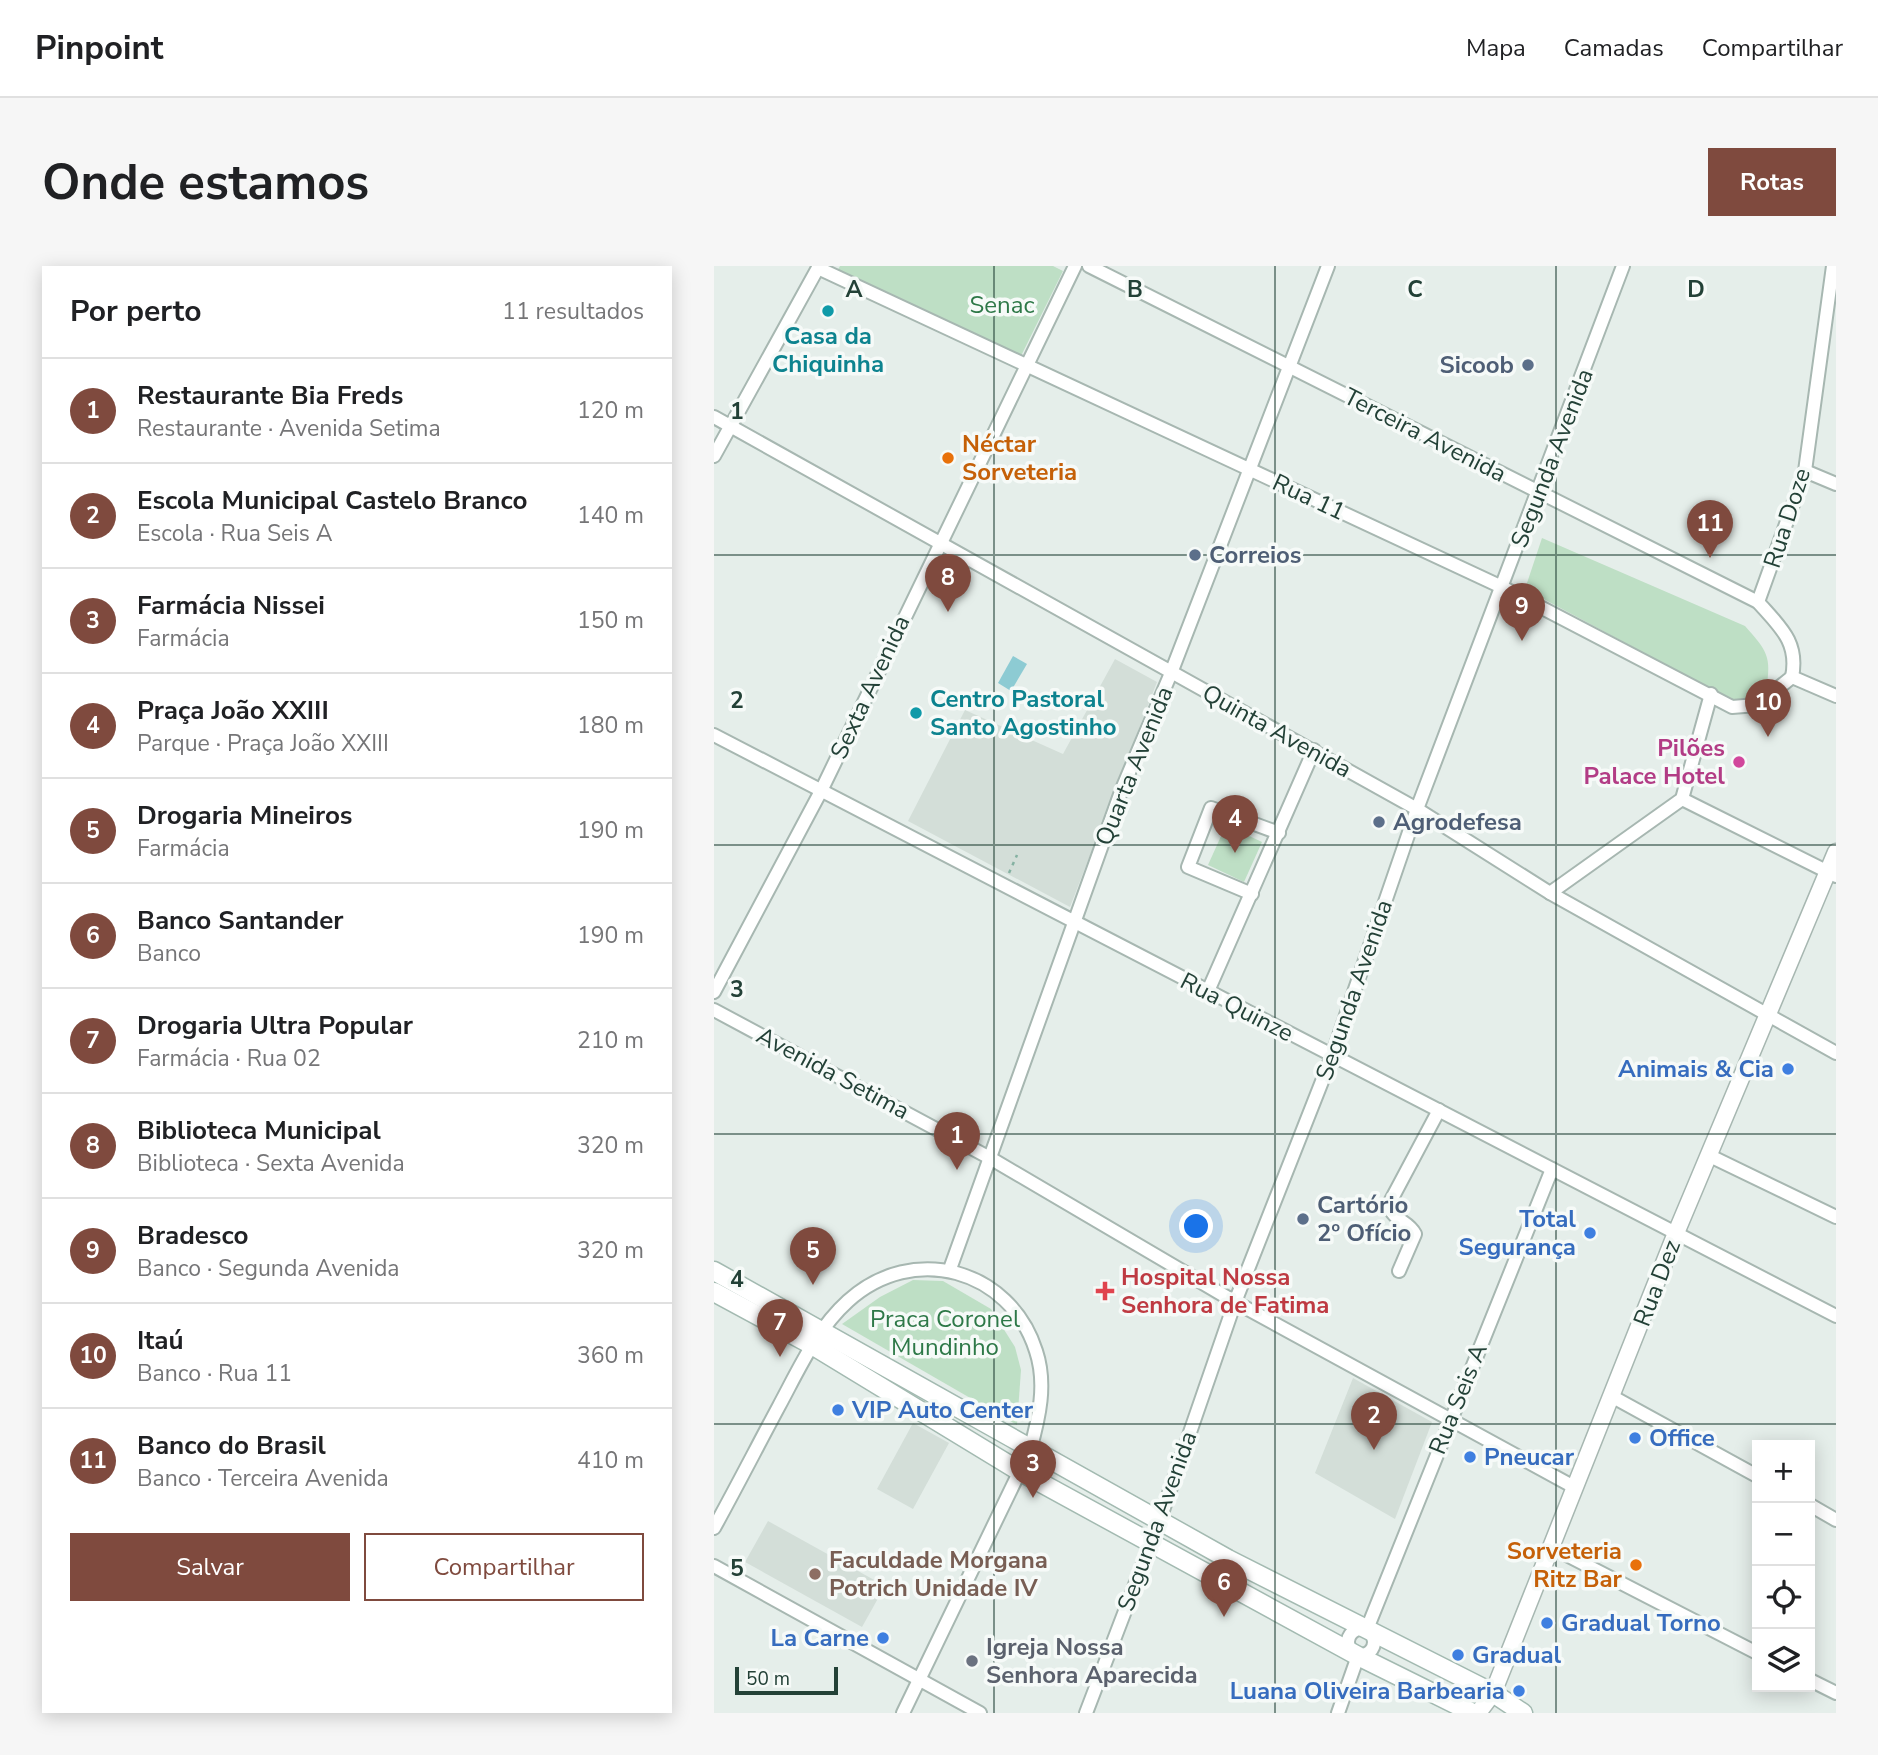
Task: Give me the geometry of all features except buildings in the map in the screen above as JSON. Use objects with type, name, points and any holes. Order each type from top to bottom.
[{"type":"main road","points":[[714,1271],[822,1329],[1159,1522],[1493,1693],[1523,1713]]},
{"type":"main road","points":[[714,1292],[811,1345],[1019,1471],[1358,1656],[1475,1713]]},
{"type":"main road","points":[[1218,1580],[1228,1559]]},
{"type":"street","name":"Sexta Avenida","points":[[714,992],[821,791],[939,542],[1030,365],[1076,266]]},
{"type":"street","name":"Terceira Avenida","points":[[1089,266],[1537,493],[1758,601],[1784,632],[1797,656],[1792,677]]},
{"type":"street","name":"Quarta Avenida","points":[[950,1269],[1122,789],[1171,673],[1247,468],[1291,366],[1328,266]]},
{"type":"street","name":"Segunda Avenida","points":[[1086,1713],[1159,1522],[1235,1302],[1332,1056],[1417,808],[1504,587],[1623,266]]},
{"type":"street","name":"Rua Doze","points":[[1758,601],[1805,471],[1833,266]]},
{"type":"street","name":"Rua 11","points":[[819,267],[1504,587],[1732,707],[1757,705],[1792,677]]},
{"type":"street","points":[[714,456],[819,267]]},
{"type":"street","name":"Quinta Avenida","points":[[714,417],[1417,808],[1550,893],[1836,1054]]},
{"type":"street","points":[[1805,471],[1836,484]]},
{"type":"street","points":[[1792,677],[1836,696]]},
{"type":"street","points":[[1550,893],[1682,799],[1711,694]]},
{"type":"street","name":"Rua Quinze","points":[[714,735],[1836,1315]]},
{"type":"street","points":[[1208,992],[1314,750]]},
{"type":"street","points":[[1682,799],[1832,874]]},
{"type":"street","points":[[1252,894],[1188,867],[1211,808],[1279,832]]},
{"type":"street","name":"Rua Dez","points":[[1475,1713],[1493,1693],[1766,1014],[1832,874],[1836,852]]},
{"type":"street","name":"Avenida Setima","points":[[714,1010],[990,1158],[1235,1302],[1574,1486]]},
{"type":"street","points":[[1399,1271],[1415,1234],[1411,1228],[1394,1218],[1389,1204],[1438,1110]]},
{"type":"street","points":[[1710,1156],[1834,1218]]},
{"type":"street","name":"Rua Seis A","points":[[1367,1629],[1552,1169]]},
{"type":"street","points":[[714,1528],[811,1345],[850,1298],[886,1277],[925,1268],[950,1269],[971,1277],[992,1291],[1027,1328],[1037,1353],[1041,1382],[1040,1410],[1030,1450],[903,1713]]},
{"type":"street","points":[[1613,1397],[1752,1473]]},
{"type":"street","points":[[1815,1508],[1836,1520]]},
{"type":"street","points":[[1550,1547],[1752,1650]]},
{"type":"street","points":[[714,1566],[980,1713]]},
{"type":"street","points":[[1338,1713],[1358,1656],[1371,1651],[1373,1646],[1367,1629],[1351,1631],[1348,1637],[1350,1647],[1358,1656]]},
{"type":"street","points":[[1815,1682],[1836,1693]]},
{"type":"path","points":[[1003,886],[1017,855]]},
{"type":"shaded area","points":[[1115,659],[1157,682],[1070,907],[908,821],[965,710],[1063,754]]},
{"type":"shaded area","points":[[1353,1378],[1432,1422],[1395,1519],[1315,1473]]},
{"type":"shaded area","points":[[913,1423],[949,1443],[913,1509],[877,1489]]},
{"type":"shaded area","name":"Faculdade Morgana Potrich Unidade IV","points":[[768,1521],[885,1586],[862,1627],[745,1562]]},
{"type":"green space","name":"Senac","points":[[840,266],[1053,266],[1063,271],[1021,356],[836,273]]},
{"type":"green space","points":[[1542,538],[1745,626],[1763,648],[1768,661],[1766,690],[1737,703],[1525,589]]},
{"type":"green space","points":[[1226,825],[1262,842],[1244,882],[1208,865]]},
{"type":"green space","name":"Praca Coronel Mundinho","points":[[913,1280],[943,1281],[991,1309],[1015,1347],[1021,1370],[1017,1425],[842,1324],[880,1297]]},
{"type":"water","points":[[1013,656],[1027,664],[1011,691],[998,683]]},
{"type":"place","name":"Casa da Chiquinha","points":[[828,311]]},
{"type":"place","name":"Sicoob","points":[[1528,365]]},
{"type":"place","name":"Néctar Sorveteria","points":[[948,458]]},
{"type":"place","name":"Correios","points":[[1195,555]]},
{"type":"place","name":"Banco do Brasil","points":[[1710,558]]},
{"type":"place","name":"Biblioteca Municipal","points":[[948,612]]},
{"type":"place","name":"Bradesco","points":[[1522,641]]},
{"type":"place","name":"Centro Pastoral Santo Agostinho","points":[[916,713]]},
{"type":"place","name":"Itaú","points":[[1768,737]]},
{"type":"place","name":"Pilões Palace Hotel","points":[[1739,762]]},
{"type":"place","name":"Agrodefesa","points":[[1379,822]]},
{"type":"place","name":"Praça João XXIII","points":[[1235,853]]},
{"type":"place","name":"Animais & Cia","points":[[1788,1069]]},
{"type":"place","name":"Restaurante Bia Freds","points":[[957,1170]]},
{"type":"place","name":"Cartório 2º Ofício","points":[[1303,1219]]},
{"type":"place","name":"Total Segurança","points":[[1590,1233]]},
{"type":"place","name":"Drogaria Mineiros","points":[[813,1285]]},
{"type":"place","name":"Hospital Nossa Senhora de Fatima","points":[[1105,1291]]},
{"type":"place","name":"Drogaria Ultra Popular","points":[[780,1357]]},
{"type":"place","name":"VIP Auto Center","points":[[838,1410]]},
{"type":"place","name":"Office","points":[[1635,1438]]},
{"type":"place","name":"Escola Municipal Castelo Branco","points":[[1374,1450]]},
{"type":"place","name":"Pneucar","points":[[1470,1457]]},
{"type":"place","name":"Farmácia Nissei","points":[[1033,1498]]},
{"type":"place","name":"Sorveteria Ritz Bar","points":[[1636,1565]]},
{"type":"place","name":"Faculdade Morgana Potrich Unidade IV","points":[[815,1574]]},
{"type":"place","name":"Banco Santander","points":[[1224,1617]]},
{"type":"place","name":"Gradual Torno","points":[[1547,1623]]},
{"type":"place","name":"La Carne","points":[[883,1638]]},
{"type":"place","name":"Gradual","points":[[1458,1655]]},
{"type":"place","name":"Igreja Nossa Senhora Aparecida","points":[[972,1661]]},
{"type":"place","name":"Luana Oliveira Barbearia","points":[[1519,1691]]}]
